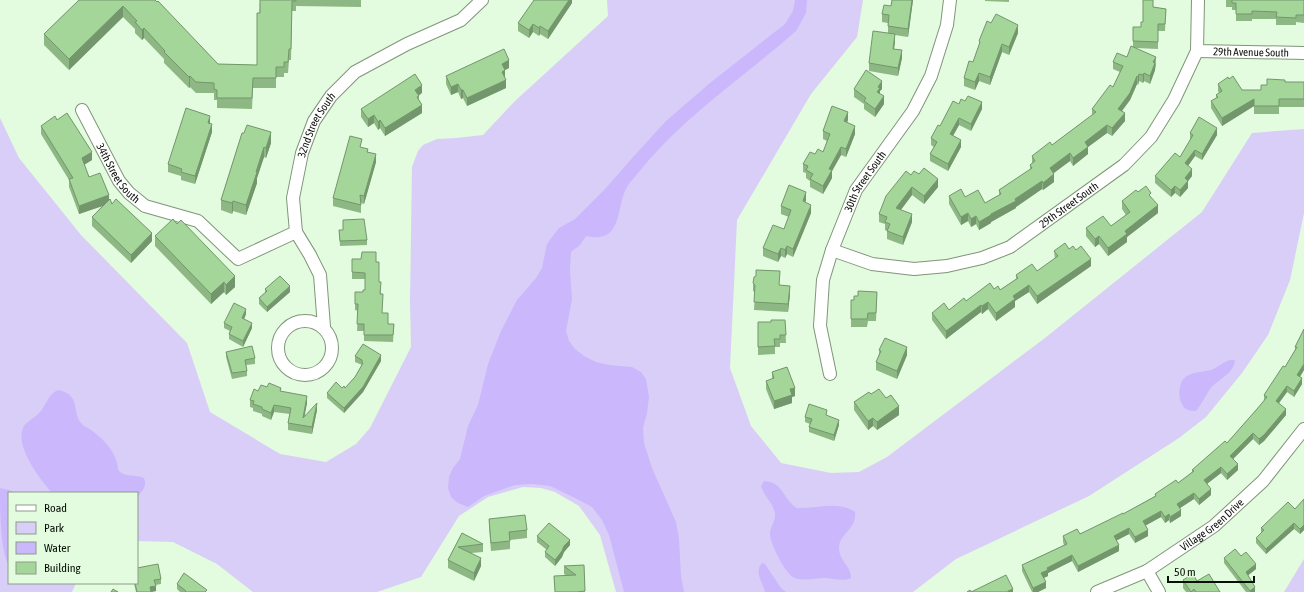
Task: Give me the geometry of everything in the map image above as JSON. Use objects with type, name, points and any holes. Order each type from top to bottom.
[{"type":"street","name":"32nd Street South","points":[[324,327],[316,323],[302,321],[290,326],[283,332],[279,340],[278,349],[284,366],[291,372],[308,376],[325,368],[330,361],[333,352],[333,343],[324,327],[320,275],[296,232],[293,198],[302,153],[314,121],[331,96],[355,72],[407,44],[461,20],[482,0]]},
{"type":"street","name":"30th Street South","points":[[830,374],[820,326],[823,280],[832,250],[856,190],[913,111],[931,76],[947,25],[950,0]]},
{"type":"street","name":"29th Street South","points":[[832,250],[872,264],[914,269],[947,266],[982,258],[1010,246],[1124,165],[1151,137],[1174,100],[1197,51],[1198,0]]},
{"type":"street","name":"29th Avenue South","points":[[1197,51],[1304,53]]},
{"type":"street","name":"34th Street South","points":[[82,110],[119,181],[129,193],[145,206],[198,221],[238,259],[296,232]]},
{"type":"street","name":"Village Green Drive","points":[[1097,592],[1147,571],[1214,526],[1262,481],[1304,429]]},
{"type":"street","points":[[1147,571],[1159,592]]},
{"type":"green space","points":[[607,0],[863,0],[857,37],[811,94],[737,220],[730,368],[751,426],[781,463],[831,473],[859,472],[887,457],[1045,338],[1202,212],[1252,133],[1304,129],[1304,213],[1290,280],[1268,335],[1242,373],[1206,417],[1179,438],[1089,496],[956,559],[913,592],[616,592],[600,535],[579,506],[555,492],[541,488],[523,487],[488,497],[459,516],[421,577],[377,592],[253,592],[217,564],[173,542],[138,541],[138,492],[8,492],[8,584],[76,584],[72,592],[0,592],[0,118],[19,158],[81,235],[187,343],[210,412],[280,454],[326,462],[356,444],[370,428],[411,347],[410,302],[412,167],[418,151],[423,145],[437,139],[483,135],[515,101],[608,16]]},
{"type":"green space","points":[[1304,559],[1304,592],[1284,592]]},
{"type":"water","points":[[795,0],[807,0],[806,13],[796,31],[697,113],[660,148],[626,188],[618,217],[611,231],[606,235],[597,237],[586,236],[580,245],[571,252],[570,271],[572,299],[566,331],[569,341],[575,349],[584,356],[596,362],[632,367],[641,372],[646,379],[649,397],[643,428],[644,443],[652,468],[676,522],[679,539],[681,576],[684,592],[624,592],[609,535],[602,520],[592,507],[550,486],[532,484],[515,485],[484,496],[468,507],[458,503],[451,497],[448,488],[449,477],[453,468],[460,459],[468,426],[478,405],[488,364],[501,331],[517,300],[536,278],[542,268],[547,244],[559,228],[575,219],[605,189],[666,121],[710,83],[785,24],[793,11]]},
{"type":"water","points":[[1230,360],[1235,360],[1232,369],[1213,385],[1196,411],[1189,410],[1182,405],[1179,394],[1184,378],[1188,375],[1211,370]]},
{"type":"water","points":[[58,390],[66,392],[71,396],[79,420],[84,426],[101,438],[109,447],[116,458],[118,470],[127,475],[144,478],[145,486],[138,496],[138,492],[51,492],[41,480],[25,453],[21,436],[24,426],[42,410],[49,397]]},
{"type":"water","points":[[764,481],[771,482],[780,488],[792,505],[797,508],[842,506],[855,512],[853,523],[842,538],[839,547],[839,552],[851,574],[851,578],[845,580],[824,578],[804,580],[793,577],[786,570],[772,544],[770,531],[775,519],[775,513],[761,486]]},
{"type":"water","points":[[0,488],[14,492],[8,492],[8,563],[2,540]]},
{"type":"water","points":[[762,563],[765,564],[781,588],[786,592],[765,592],[759,577],[759,570]]},
{"type":"building","points":[[79,0],[158,1],[218,64],[257,65],[257,13],[260,13],[260,0],[296,0],[292,1],[291,49],[289,49],[288,62],[284,62],[284,67],[276,67],[276,78],[253,78],[252,98],[217,98],[217,90],[214,89],[214,83],[196,82],[190,76],[189,77],[164,52],[165,51],[144,28],[142,30],[135,22],[137,21],[123,6],[69,59],[44,34]]},
{"type":"building","points":[[534,0],[569,0],[548,31],[533,24],[529,30],[518,23]]},
{"type":"building","points":[[892,0],[912,0],[908,29],[888,26],[889,15],[882,14],[884,5],[891,6]]},
{"type":"building","points":[[1143,0],[1153,0],[1153,7],[1166,9],[1165,24],[1158,24],[1158,42],[1133,41],[1133,27],[1141,27],[1141,22],[1143,22]]},
{"type":"building","points":[[1232,0],[1304,0],[1304,15],[1296,15],[1296,18],[1276,17],[1277,12],[1252,11],[1252,14],[1236,14],[1236,3],[1232,3]]},
{"type":"building","points":[[996,14],[1018,25],[1009,47],[1002,44],[990,77],[979,73],[975,82],[964,78],[969,61],[973,62],[987,21],[991,23]]},
{"type":"building","points":[[873,31],[895,34],[893,49],[902,50],[898,68],[869,63]]},
{"type":"building","points":[[1131,46],[1156,57],[1153,62],[1155,63],[1150,76],[1144,73],[1143,75],[1139,74],[1138,77],[1137,76],[1130,93],[1118,109],[1125,113],[1112,128],[1107,125],[1085,142],[1088,147],[1073,158],[1070,153],[1050,168],[1054,174],[1043,183],[1042,181],[1015,199],[1016,201],[979,222],[976,216],[971,219],[968,213],[961,217],[949,196],[961,189],[965,197],[978,190],[985,203],[1001,194],[999,190],[1032,168],[1030,165],[1035,161],[1032,156],[1050,142],[1052,145],[1096,112],[1092,109],[1110,85],[1113,87],[1123,66],[1113,62],[1117,53],[1127,57]]},
{"type":"building","points":[[504,49],[509,60],[502,64],[505,70],[502,72],[506,80],[467,98],[458,84],[451,87],[446,76]]},
{"type":"building","points":[[866,70],[882,81],[877,92],[884,96],[875,109],[864,101],[866,98],[854,89]]},
{"type":"building","points":[[415,74],[422,85],[415,90],[422,105],[385,128],[380,120],[378,122],[374,115],[368,119],[361,109]]},
{"type":"building","points":[[1233,76],[1242,90],[1261,90],[1261,85],[1267,85],[1267,79],[1285,80],[1285,82],[1304,82],[1304,99],[1279,99],[1279,106],[1254,106],[1254,99],[1222,118],[1211,101],[1218,97],[1216,95],[1222,91],[1218,84],[1228,77],[1229,79]]},
{"type":"building","points":[[968,96],[982,102],[971,124],[959,118],[950,134],[961,140],[948,164],[930,154],[937,142],[931,138],[938,125],[940,126],[953,101],[959,104],[961,99],[965,101]]},
{"type":"building","points":[[832,106],[848,112],[844,121],[855,126],[846,149],[841,147],[829,169],[832,170],[823,186],[810,179],[813,174],[806,170],[808,166],[803,164],[810,152],[815,154],[818,149],[823,152],[830,134],[823,131]]},
{"type":"building","points":[[186,108],[210,116],[208,123],[212,124],[195,176],[181,172],[182,169],[168,164]]},
{"type":"building","points":[[67,113],[92,152],[82,158],[89,177],[100,173],[109,195],[79,206],[69,179],[73,178],[41,126],[55,116],[57,120]]},
{"type":"building","points":[[1199,117],[1217,128],[1202,154],[1195,150],[1185,163],[1192,169],[1185,178],[1188,181],[1180,190],[1175,186],[1171,190],[1155,176],[1175,153],[1180,157],[1193,135],[1190,133]]},
{"type":"building","points":[[247,125],[271,132],[266,148],[264,147],[246,205],[233,201],[232,203],[221,200],[242,133],[244,133]]},
{"type":"building","points":[[350,136],[362,139],[360,147],[368,149],[367,152],[376,154],[364,196],[360,195],[361,205],[333,198]]},
{"type":"building","points":[[924,168],[938,179],[924,196],[912,187],[896,208],[912,214],[903,237],[887,231],[890,224],[885,222],[887,217],[879,214],[886,196],[906,171],[911,175],[914,171],[919,174]]},
{"type":"building","points":[[789,185],[806,192],[803,201],[811,205],[793,249],[787,246],[785,250],[781,248],[778,254],[763,248],[773,225],[784,229],[791,210],[781,206]]},
{"type":"building","points":[[1146,186],[1151,193],[1149,195],[1158,205],[1125,231],[1127,234],[1108,248],[1099,236],[1095,239],[1086,228],[1103,216],[1111,226],[1130,212],[1122,201],[1136,190],[1138,192]]},
{"type":"building","points":[[110,199],[112,204],[116,199],[152,233],[131,255],[92,217]]},
{"type":"building","points":[[173,219],[177,224],[181,220],[235,276],[226,285],[224,282],[211,294],[155,236]]},
{"type":"building","points":[[364,219],[367,240],[340,241],[339,230],[343,230],[343,220]]},
{"type":"building","points":[[1065,243],[1069,249],[1073,246],[1076,250],[1081,246],[1091,259],[1037,296],[1029,285],[1013,296],[1015,299],[996,313],[988,302],[982,306],[981,305],[946,331],[932,313],[944,303],[949,310],[964,298],[966,301],[990,283],[994,289],[998,286],[1000,290],[1018,278],[1016,275],[1032,264],[1037,271],[1058,256],[1054,251]]},
{"type":"building","points":[[362,252],[376,252],[376,262],[379,262],[379,282],[381,282],[380,294],[383,294],[382,313],[388,313],[388,324],[394,324],[393,335],[364,335],[364,324],[357,324],[358,304],[355,304],[355,292],[363,292],[363,290],[365,290],[365,273],[352,272],[352,259],[361,259]]},
{"type":"building","points":[[756,270],[780,271],[779,285],[790,286],[788,304],[754,302],[755,285],[753,283],[754,277],[756,276]]},
{"type":"building","points":[[280,276],[290,286],[267,307],[259,298],[267,291],[265,289]]},
{"type":"building","points":[[858,291],[877,292],[876,313],[868,313],[867,319],[851,319],[851,300],[854,300],[854,296],[858,296]]},
{"type":"building","points":[[234,303],[246,309],[242,318],[252,323],[243,341],[229,334],[232,327],[224,323]]},
{"type":"building","points":[[771,320],[785,320],[786,335],[780,335],[780,339],[774,339],[775,346],[758,347],[758,322],[771,322]]},
{"type":"building","points":[[1304,329],[1304,364],[1297,375],[1302,378],[1294,391],[1287,386],[1276,401],[1286,409],[1264,435],[1259,439],[1253,433],[1230,456],[1238,464],[1227,474],[1221,467],[1204,480],[1211,489],[1199,499],[1194,493],[1177,504],[1181,510],[1170,517],[1169,514],[1165,517],[1161,511],[1143,521],[1148,530],[1135,537],[1129,528],[1114,536],[1119,545],[1078,566],[1072,555],[1047,568],[1048,570],[1041,573],[1046,582],[1033,588],[1022,565],[1067,544],[1063,536],[1077,529],[1080,534],[1123,514],[1156,496],[1155,494],[1176,480],[1178,483],[1194,471],[1192,470],[1225,441],[1227,443],[1267,397],[1264,395],[1283,366],[1285,367],[1297,347],[1295,347]]},
{"type":"building","points":[[885,338],[907,347],[897,371],[876,362],[881,351],[879,350]]},
{"type":"building","points":[[363,344],[381,355],[363,387],[344,408],[327,393],[336,382],[342,388],[344,386],[345,388],[355,377],[363,363],[362,360],[355,356]]},
{"type":"building","points":[[252,346],[255,358],[245,360],[247,371],[232,373],[226,352]]},
{"type":"building","points":[[787,367],[795,388],[790,389],[792,395],[774,401],[766,381],[774,378],[772,372]]},
{"type":"building","points":[[269,383],[281,388],[280,391],[307,396],[303,418],[317,403],[312,427],[288,423],[291,408],[274,405],[271,413],[262,409],[262,407],[253,404],[254,401],[250,400],[254,389],[258,391],[261,385],[267,387]]},
{"type":"building","points":[[879,389],[886,398],[891,395],[899,406],[877,422],[873,418],[868,421],[854,402],[869,392],[871,394]]},
{"type":"building","points":[[809,404],[827,410],[826,415],[839,420],[834,435],[809,427],[812,419],[805,417]]},
{"type":"building","points":[[1304,499],[1304,525],[1300,529],[1294,523],[1266,549],[1256,538],[1264,530],[1261,528],[1288,502],[1295,509]]},
{"type":"building","points":[[525,515],[527,530],[509,532],[510,541],[491,543],[489,519]]},
{"type":"building","points":[[549,523],[570,540],[555,560],[545,552],[549,546],[537,536]]},
{"type":"building","points":[[462,533],[483,544],[458,547],[481,558],[474,573],[448,560]]},
{"type":"building","points":[[1235,549],[1241,556],[1246,552],[1256,564],[1246,572],[1255,587],[1250,591],[1224,558]]},
{"type":"building","points":[[158,564],[161,579],[154,580],[156,586],[150,587],[151,592],[137,592],[135,584],[138,584],[138,568]]},
{"type":"building","points":[[584,565],[585,591],[555,592],[554,576],[576,575],[564,566]]},
{"type":"building","points":[[184,573],[207,590],[205,592],[185,592],[186,591],[177,584]]},
{"type":"building","points":[[1193,574],[1197,581],[1209,574],[1220,592],[1196,592],[1194,589],[1191,592],[1183,580]]},
{"type":"building","points":[[1006,575],[1013,589],[1008,592],[971,592]]},
{"type":"building","points":[[113,589],[118,592],[111,592]]}]
